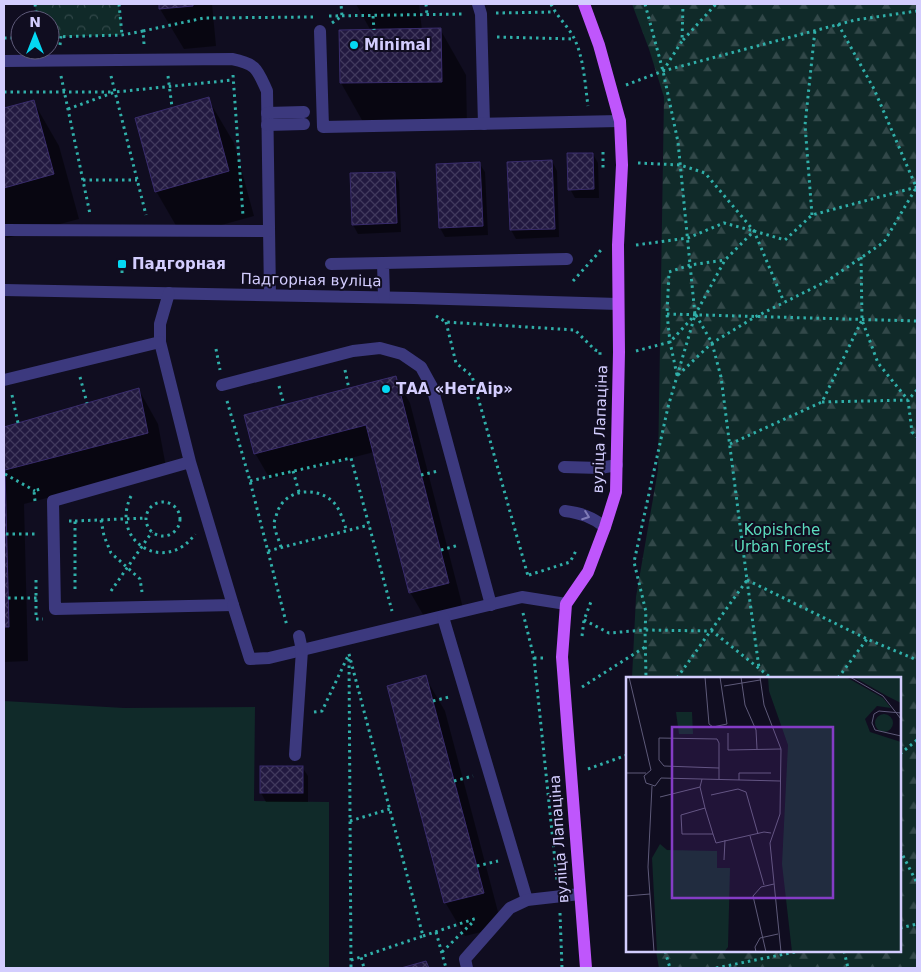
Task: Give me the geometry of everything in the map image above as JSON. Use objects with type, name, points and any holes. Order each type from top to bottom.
[{"type":"main road","name":"вуліца Лапаціна","points":[[584,4],[599,45],[620,121],[622,165],[618,245],[620,352],[616,492],[606,527],[588,572],[566,604],[562,657],[586,968]]},
{"type":"street","points":[[480,9],[484,124]]},
{"type":"street","points":[[320,31],[322,127],[620,121]]},
{"type":"street","points":[[4,61],[232,59],[245,62],[256,69],[266,91],[270,295]]},
{"type":"street","points":[[267,119],[304,118]]},
{"type":"street","points":[[4,230],[269,231]]},
{"type":"street","points":[[331,264],[567,259]]},
{"type":"street","points":[[383,262],[384,297]]},
{"type":"street","name":"Падгорная вуліца","points":[[4,290],[384,297],[618,304]]},
{"type":"street","points":[[169,293],[160,324],[160,342],[190,462],[250,659],[269,658],[522,597],[566,604]]},
{"type":"street","points":[[6,380],[160,342]]},
{"type":"street","points":[[222,385],[353,351],[380,348],[402,354],[421,367],[432,387],[491,605]]},
{"type":"street","points":[[190,462],[53,501],[55,609],[233,605]]},
{"type":"street","points":[[564,467],[600,468],[617,465]]},
{"type":"street","points":[[565,512],[580,513],[593,518],[606,527]]},
{"type":"street","points":[[443,616],[527,900]]},
{"type":"street","points":[[295,755],[302,650],[299,636]]},
{"type":"street","points":[[468,968],[465,959],[510,908],[527,900],[580,894]]},
{"type":"path","points":[[119,4],[122,35]]},
{"type":"path","points":[[341,4],[342,16]]},
{"type":"path","points":[[426,4],[427,15]]},
{"type":"path","points":[[551,4],[575,39],[583,69],[590,121]]},
{"type":"path","points":[[645,4],[663,71],[678,142],[695,315],[712,343],[721,377],[759,669]]},
{"type":"path","points":[[682,41],[683,4]]},
{"type":"path","points":[[663,71],[682,41],[716,4]]},
{"type":"path","points":[[60,37],[122,35],[204,18],[427,15],[480,9],[555,12]]},
{"type":"path","points":[[626,85],[663,71],[838,24],[917,10]]},
{"type":"path","points":[[373,16],[374,30]]},
{"type":"path","points":[[838,24],[874,89],[917,188]]},
{"type":"path","points":[[812,215],[805,125],[815,30]]},
{"type":"path","points":[[143,31],[144,48]]},
{"type":"path","points":[[482,37],[575,39]]},
{"type":"path","points":[[232,59],[243,219]]},
{"type":"path","points":[[107,60],[148,219]]},
{"type":"path","points":[[58,61],[92,219]]},
{"type":"path","points":[[4,92],[115,92],[233,80]]},
{"type":"path","points":[[68,108],[115,92]]},
{"type":"path","points":[[603,150],[603,179]]},
{"type":"path","points":[[632,163],[680,165],[705,173],[754,231],[784,302]]},
{"type":"path","points":[[83,180],[137,180]]},
{"type":"path","points":[[636,245],[688,238],[724,223],[785,240],[812,215],[917,188]]},
{"type":"path","points":[[678,376],[712,343],[755,317],[827,281],[884,242],[917,188]]},
{"type":"path","points":[[646,677],[646,612],[634,562],[666,416],[695,315],[725,260],[754,231]]},
{"type":"path","points":[[573,281],[605,246]]},
{"type":"path","points":[[861,257],[862,320],[878,363],[908,400],[912,432],[917,437]]},
{"type":"path","points":[[678,376],[670,342],[668,314],[669,272],[690,265],[725,260]]},
{"type":"path","points":[[668,314],[917,321]]},
{"type":"path","points":[[636,351],[670,342],[695,315]]},
{"type":"path","points":[[822,402],[862,320]]},
{"type":"path","points":[[526,581],[529,575],[472,376],[456,363],[446,322],[575,330],[595,350],[600,351]]},
{"type":"path","points":[[216,349],[222,385],[250,481],[287,624],[287,639],[299,636]]},
{"type":"path","points":[[76,363],[87,403]]},
{"type":"path","points":[[344,368],[353,366]]},
{"type":"path","points":[[6,380],[18,423]]},
{"type":"path","points":[[270,388],[288,383]]},
{"type":"path","points":[[730,444],[822,402],[908,400],[917,390]]},
{"type":"path","points":[[227,400],[236,398]]},
{"type":"path","points":[[250,481],[351,458],[396,627]]},
{"type":"path","points":[[293,471],[299,492]]},
{"type":"path","points":[[5,474],[53,501]]},
{"type":"path","points":[[134,490],[126,506],[125,519],[130,534],[142,547],[153,552],[166,553],[179,550],[190,542],[197,532],[199,541]]},
{"type":"path","points":[[281,547],[274,523],[279,507],[286,498],[299,492],[319,492],[333,501],[340,512],[347,531]]},
{"type":"path","points":[[160,502],[172,504],[179,512],[180,524],[173,533],[162,536],[152,532],[148,528],[146,518],[150,507],[160,502]]},
{"type":"path","points":[[6,534],[54,528],[75,521],[146,518]]},
{"type":"path","points":[[101,520],[104,536],[112,553],[140,579],[143,596]]},
{"type":"path","points":[[75,521],[76,598]]},
{"type":"path","points":[[268,550],[369,525]]},
{"type":"path","points":[[106,597],[152,532]]},
{"type":"path","points":[[529,575],[570,562]]},
{"type":"path","points":[[678,677],[747,580]]},
{"type":"path","points":[[747,580],[917,660]]},
{"type":"path","points":[[8,598],[55,598]]},
{"type":"path","points":[[523,614],[534,658],[559,896],[562,968]]},
{"type":"path","points":[[584,620],[609,633],[645,630],[712,631],[770,677]]},
{"type":"path","points":[[839,677],[867,638]]},
{"type":"path","points":[[345,640],[423,936]]},
{"type":"path","points":[[582,687],[645,647]]},
{"type":"path","points":[[299,714],[322,711],[349,653]]},
{"type":"path","points":[[349,653],[351,968]]},
{"type":"path","points":[[901,753],[917,740]]},
{"type":"path","points":[[587,770],[626,756]]},
{"type":"path","points":[[350,821],[390,809]]},
{"type":"path","points":[[901,852],[917,883]]},
{"type":"path","points":[[476,866],[514,857]]},
{"type":"path","points":[[350,960],[510,908]]},
{"type":"path","points":[[901,928],[917,924]]},
{"type":"path","points":[[436,932],[446,968]]},
{"type":"path","points":[[665,952],[670,968]]},
{"type":"path","points":[[716,968],[795,952]]},
{"type":"path","points":[[844,952],[848,968]]},
{"type":"path","points":[[361,957],[364,968]]},
{"type":"green space","points":[[35,4],[119,4],[122,35],[60,37],[60,10],[36,10]]},
{"type":"green space","name":"Kopishche Urban Forest","points":[[632,4],[917,4],[917,968],[659,968],[656,952],[901,952],[901,677],[632,677],[636,597],[658,470],[664,97]]},
{"type":"green space","points":[[4,701],[124,708],[255,707],[254,801],[329,802],[329,968],[4,968]]},
{"type":"building","points":[[159,4],[193,4],[193,6],[159,9]]},
{"type":"building","points":[[441,28],[442,82],[340,83],[339,30]]},
{"type":"building","points":[[209,97],[229,171],[155,192],[135,118]]},
{"type":"building","points":[[34,100],[54,174],[4,188],[4,108]]},
{"type":"building","points":[[567,153],[593,153],[594,189],[568,190]]},
{"type":"building","points":[[552,160],[555,229],[510,230],[507,162]]},
{"type":"building","points":[[480,162],[483,226],[439,228],[436,164]]},
{"type":"building","points":[[395,172],[397,223],[352,225],[350,173]]},
{"type":"building","points":[[396,376],[449,583],[409,593],[366,425],[254,454],[244,415]]},
{"type":"building","points":[[139,388],[148,433],[5,470],[9,627],[4,627],[4,427]]},
{"type":"building","points":[[426,675],[484,893],[444,903],[387,686]]},
{"type":"building","points":[[260,766],[303,766],[303,793],[260,793]]},
{"type":"building","points":[[426,961],[429,968],[401,968]]},
{"type":"place","name":"Minimal","points":[[354,45]]},
{"type":"place","name":"Падгорная","points":[[122,264]]},
{"type":"place","name":"ТАА «НетАір»","points":[[386,389]]}]
